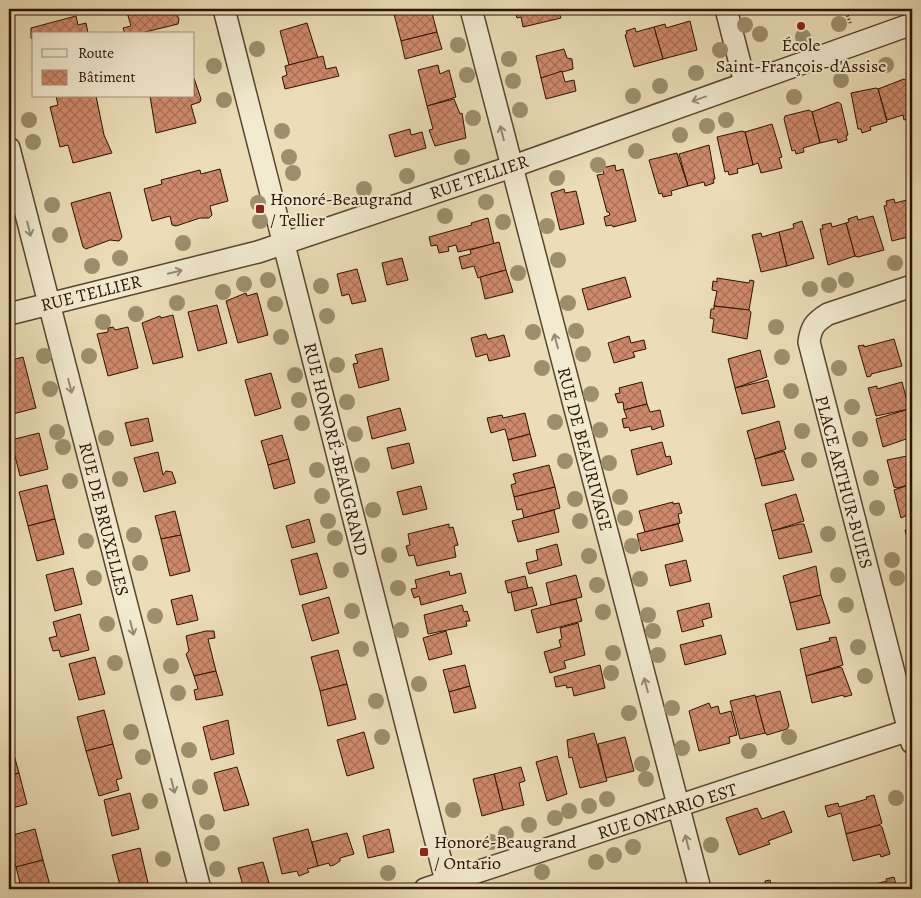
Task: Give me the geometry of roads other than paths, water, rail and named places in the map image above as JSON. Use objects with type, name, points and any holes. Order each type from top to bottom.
[{"type":"street","name":"RUE HONORÉ-BEAUGRAND","points":[[224,9],[447,886]]},
{"type":"street","name":"RUE DE BEAURIVAGE","points":[[471,9],[700,889]]},
{"type":"street","points":[[726,9],[745,83]]},
{"type":"street","name":"RUE TELLIER","points":[[9,314],[258,252],[511,166],[912,24]]},
{"type":"street","name":"RUE DE BRUXELLES","points":[[9,148],[200,889]]},
{"type":"street","name":"PLACE ARTHUR-BUIES","points":[[910,736],[809,342],[810,329],[817,320],[828,314],[912,286]]},
{"type":"street","name":"RUE ONTARIO EST","points":[[425,889],[447,886],[678,807],[910,736]]},
{"type":"place","name":"École Saint-François-d'Assise","points":[[801,26]]},
{"type":"place","name":"Honoré-Beaugrand / Tellier","points":[[260,209]]},
{"type":"place","name":"Honoré-Beaugrand / Ontario","points":[[424,852]]}]
